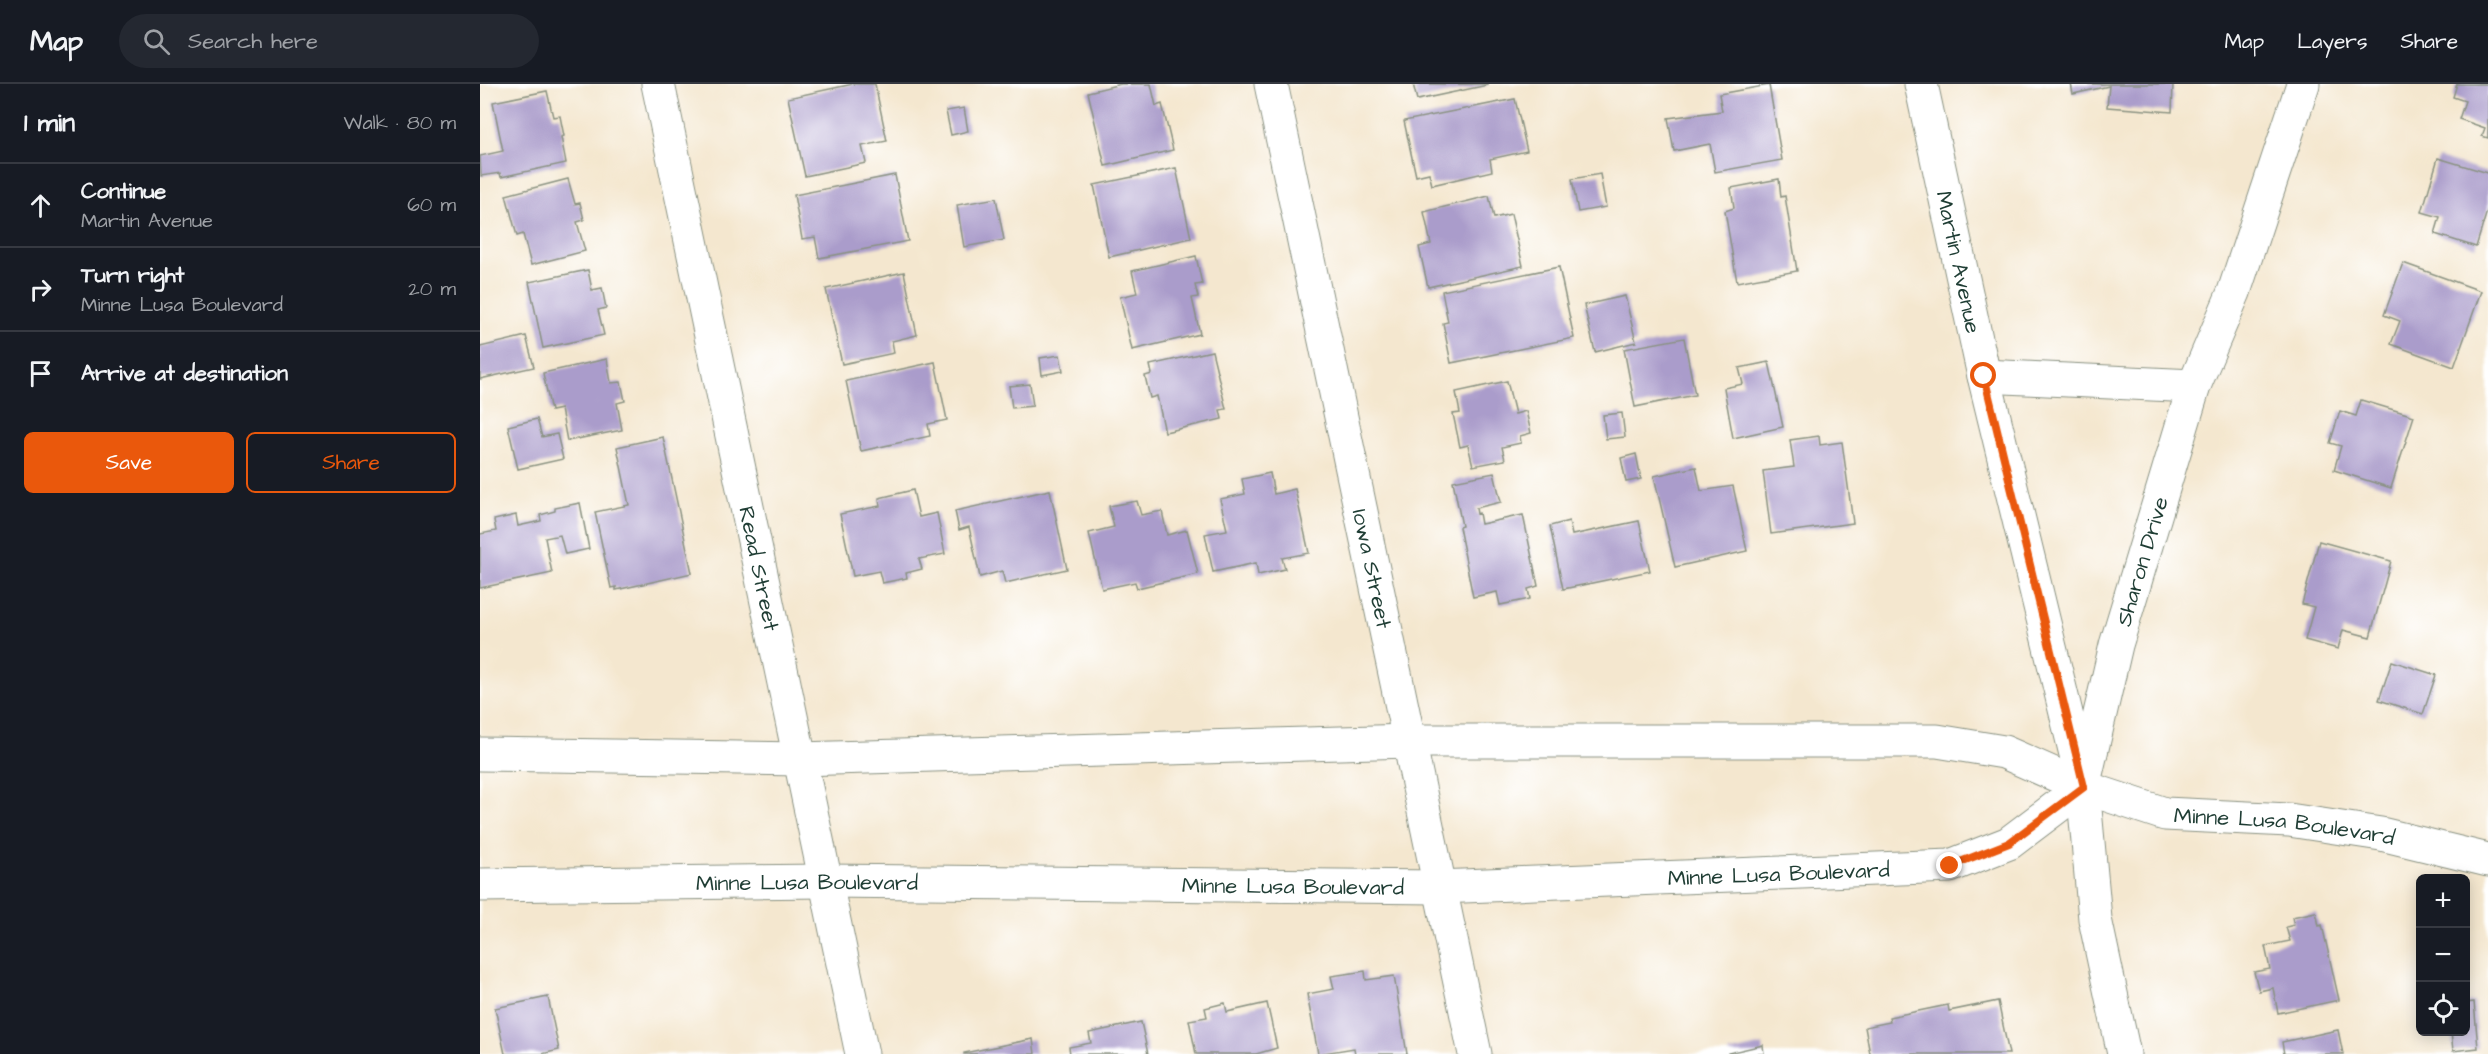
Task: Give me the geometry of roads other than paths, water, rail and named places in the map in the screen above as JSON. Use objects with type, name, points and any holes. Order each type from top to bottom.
[{"type":"street","name":"Read Street","points":[[658,84],[862,1054]]},
{"type":"street","name":"Iowa Street","points":[[1271,84],[1475,1054]]},
{"type":"street","name":"Martin Avenue","points":[[1921,84],[1984,376],[2084,787]]},
{"type":"street","name":"Sharon Drive","points":[[2124,1054],[2095,919],[2084,787],[2116,645],[2194,386],[2234,292],[2303,84]]},
{"type":"street","points":[[1984,376],[2194,386]]},
{"type":"street","name":"Minne Lusa Boulevard","points":[[480,754],[800,759],[1409,741],[1937,741],[2004,752],[2084,787],[2165,814],[2289,820],[2381,834],[2488,860]]},
{"type":"street","name":"Minne Lusa Boulevard","points":[[480,885],[825,880],[1439,887],[1950,866],[2009,843],[2084,787]]}]
